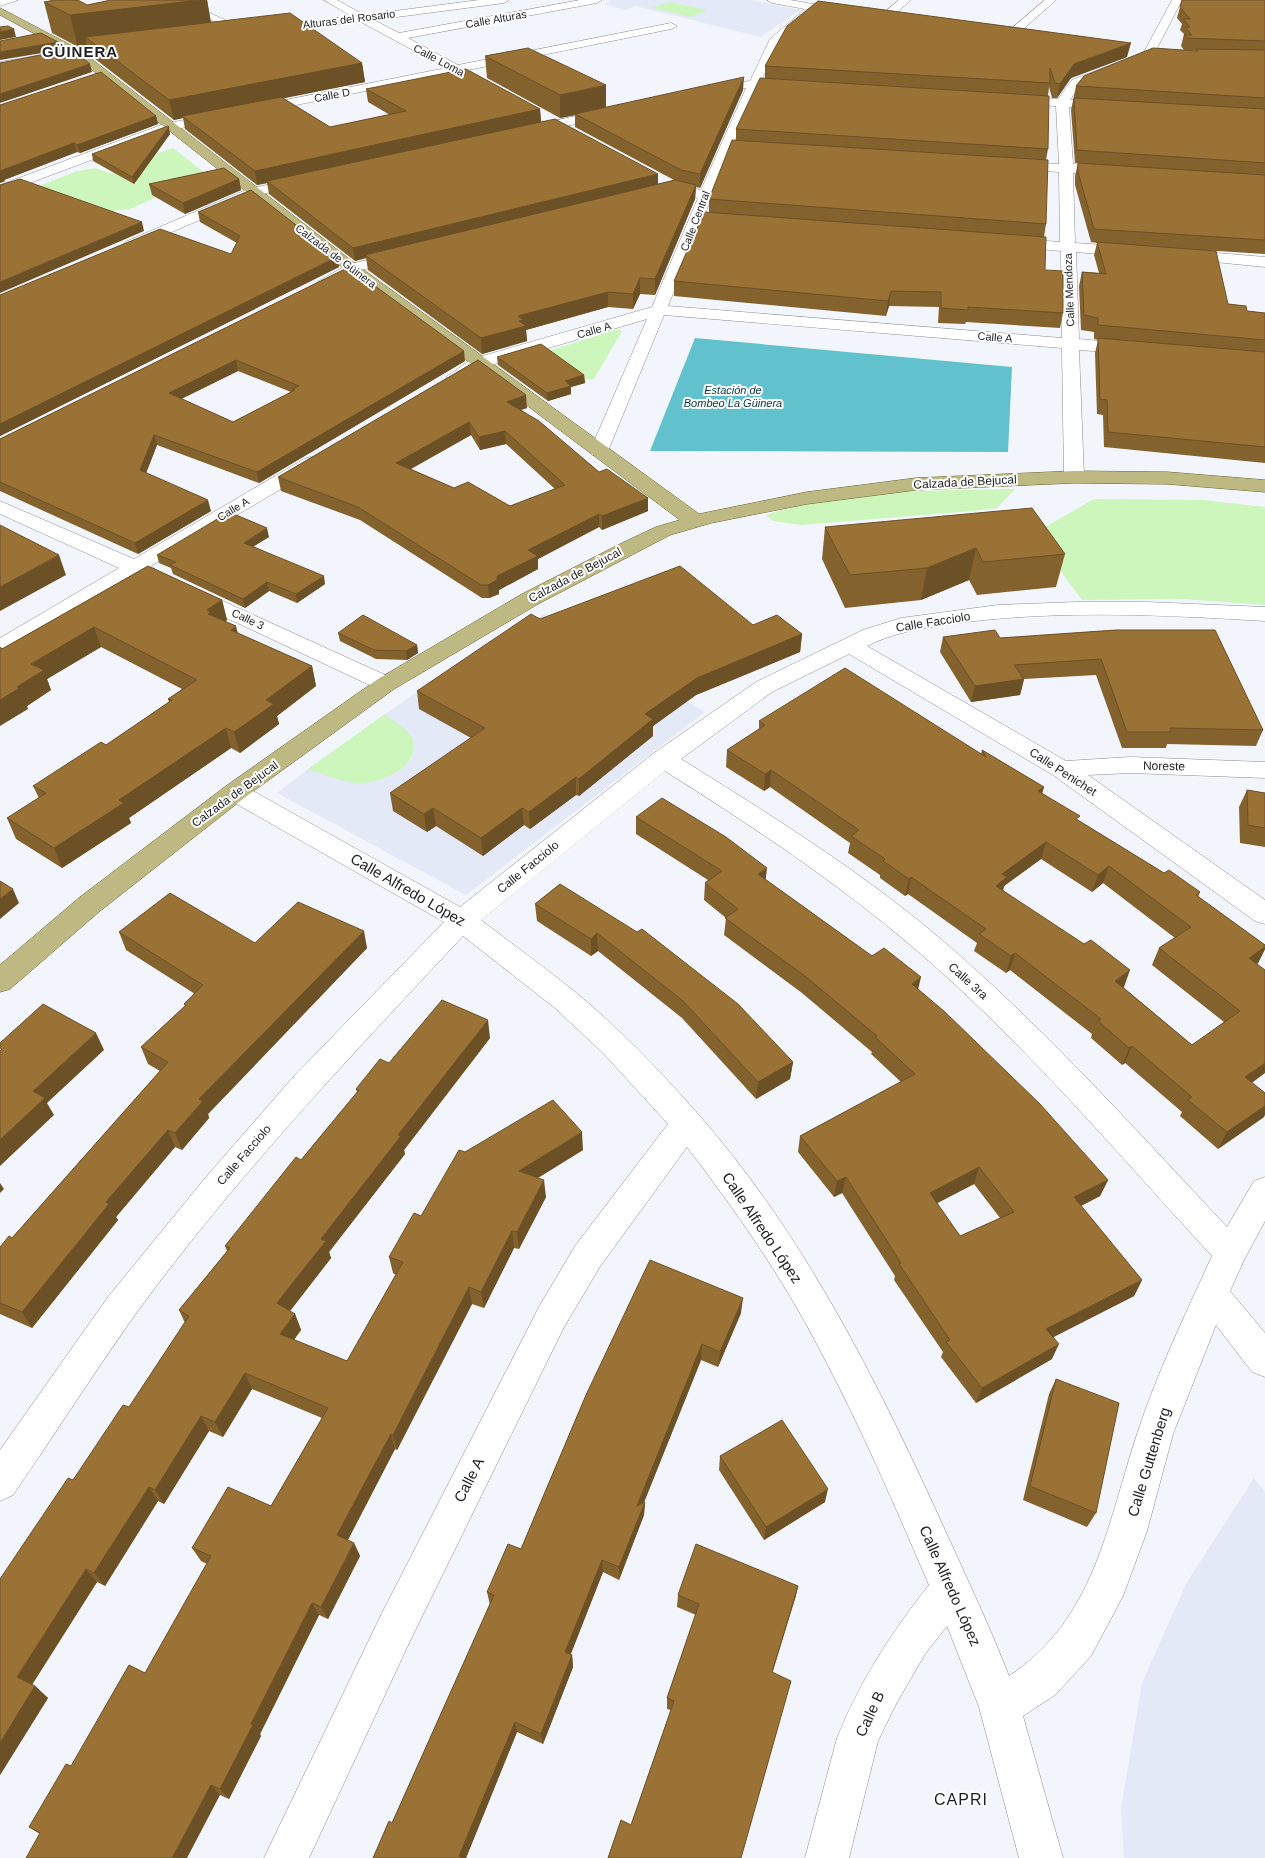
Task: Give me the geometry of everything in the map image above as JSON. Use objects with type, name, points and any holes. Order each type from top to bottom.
[{"type":"main road","name":"Calzada de Güinera","points":[[1,10],[76,52],[99,76],[169,127],[352,268],[478,363],[695,521]]},
{"type":"main road","name":"Calzada de Bejucal","points":[[0,981],[90,904],[235,792],[386,684],[465,636],[590,567],[663,531],[695,521],[807,498],[863,489],[916,484],[1074,477],[1167,478],[1265,486]]},
{"type":"street","points":[[1,10],[13,0]]},
{"type":"street","points":[[173,0],[245,32]]},
{"type":"street","name":"Calle Loma","points":[[329,0],[475,79]]},
{"type":"street","points":[[502,0],[534,12],[551,21]]},
{"type":"street","name":"Alturas del Rosario","points":[[226,35],[502,0]]},
{"type":"street","name":"Calle Alturas","points":[[396,37],[597,0]]},
{"type":"street","points":[[772,0],[857,14]]},
{"type":"street","points":[[903,20],[879,17],[906,0]]},
{"type":"street","points":[[1028,38],[1004,35],[1051,0]]},
{"type":"street","points":[[1062,103],[1076,83],[1154,55],[1177,0]]},
{"type":"street","name":"Calle Central","points":[[599,451],[698,218],[724,147],[774,41],[813,8]]},
{"type":"street","name":"Calle D","points":[[0,190],[169,127],[671,26]]},
{"type":"street","points":[[577,34],[594,42]]},
{"type":"street","points":[[28,39],[46,35]]},
{"type":"street","points":[[0,66],[76,52],[132,46]]},
{"type":"street","points":[[1121,51],[1154,55]]},
{"type":"street","points":[[696,93],[740,84],[804,87]]},
{"type":"street","points":[[1003,99],[1120,107]]},
{"type":"street","name":"Calle Mendoza","points":[[1062,103],[1066,168],[1074,477]]},
{"type":"street","points":[[511,134],[628,108]]},
{"type":"street","points":[[542,115],[576,133]]},
{"type":"street","points":[[724,147],[744,148]]},
{"type":"street","points":[[998,164],[1126,172]]},
{"type":"street","points":[[116,251],[253,192],[320,177]]},
{"type":"street","points":[[659,179],[675,188],[705,195]]},
{"type":"street","points":[[647,195],[675,188]]},
{"type":"street","points":[[698,218],[717,220]]},
{"type":"street","points":[[990,241],[1147,253]]},
{"type":"street","points":[[308,290],[352,268],[419,252]]},
{"type":"street","points":[[1166,254],[1265,262]]},
{"type":"street","name":"Calle A","points":[[444,384],[478,363],[659,310],[1149,350]]},
{"type":"street","name":"Calle A","points":[[0,647],[324,455]]},
{"type":"street","name":"Calle 3","points":[[0,507],[167,581],[386,684]]},
{"type":"street","name":"Calle Facciolo","points":[[0,1482],[120,1308],[217,1187],[306,1084],[462,920],[663,760],[764,687],[871,635],[909,623],[998,612],[1146,608],[1265,614]]},
{"type":"street","name":"Calle Penichet","points":[[850,645],[1062,769],[1265,914]]},
{"type":"street","name":"Calle 3ra","points":[[663,760],[810,851],[879,904],[980,991],[1069,1082],[1230,1253]]},
{"type":"street","name":"Noreste","points":[[1062,769],[1130,765],[1265,770]]},
{"type":"street","name":"Calle Alfredo López","points":[[235,792],[462,920],[564,1000],[614,1046],[687,1123],[730,1178],[780,1250],[832,1337],[881,1432],[981,1656],[1000,1707],[1042,1858]]},
{"type":"street","name":"Calle A","points":[[286,1858],[396,1627],[551,1318],[587,1257],[687,1123]]},
{"type":"street","name":"Calle Guttenberg","points":[[1000,1707],[1040,1680],[1077,1642],[1109,1582],[1128,1531],[1158,1425],[1180,1367],[1213,1296],[1230,1253],[1265,1191]]},
{"type":"street","points":[[1213,1296],[1265,1360]]},
{"type":"street","name":"Calle B","points":[[827,1858],[858,1738],[881,1689],[911,1640],[951,1589]]},
{"type":"shaded area","points":[[613,0],[751,0],[800,10],[761,37],[635,6],[626,10],[603,4]]},
{"type":"shaded area","points":[[545,614],[705,712],[466,895],[277,793],[490,640]]},
{"type":"shaded area","points":[[1254,1478],[1265,1492],[1265,1858],[1124,1858],[1121,1808],[1142,1683],[1187,1582]]},
{"type":"green space","points":[[669,2],[707,10],[691,17],[652,8]]},
{"type":"green space","points":[[173,148],[214,180],[170,191],[130,209],[110,211],[0,209],[39,186],[77,171],[96,168],[112,174],[127,172],[137,160]]},
{"type":"green space","points":[[618,329],[622,331],[594,379],[588,380],[551,350]]},
{"type":"green space","points":[[1015,489],[997,508],[972,511],[801,525],[773,521],[766,515],[796,506],[858,495],[921,491]]},
{"type":"green space","points":[[1094,499],[1204,500],[1265,507],[1265,605],[1183,599],[1082,600],[1033,534]]},
{"type":"green space","points":[[385,714],[405,729],[413,741],[410,759],[397,772],[378,780],[354,783],[308,769]]},
{"type":"water","name":"Estación de Bombeo La Güinera","points":[[695,338],[1012,367],[1008,452],[650,451]]},
{"type":"building","points":[[78,0],[87,5],[111,0],[200,0],[70,15],[44,2]]},
{"type":"building","points":[[1182,0],[1265,0],[1265,41],[1187,38],[1184,35],[1192,35],[1185,27],[1190,27],[1183,19],[1190,19],[1180,7]]},
{"type":"building","points":[[818,1],[1131,43],[1074,64],[1060,84],[1055,83],[1050,68],[1050,83],[765,66],[787,26]]},
{"type":"building","points":[[290,13],[362,63],[169,100],[85,37]]},
{"type":"building","points":[[8,26],[14,29],[0,32],[0,27]]},
{"type":"building","points":[[41,33],[58,42],[0,52],[0,41]]},
{"type":"building","points":[[528,48],[606,85],[560,95],[485,56]]},
{"type":"building","points":[[1153,48],[1198,51],[1196,49],[1265,50],[1265,98],[1076,86],[1084,76]]},
{"type":"building","points":[[71,49],[90,64],[0,94],[0,63]]},
{"type":"building","points":[[466,69],[540,109],[255,171],[182,116],[281,97],[330,127],[406,111],[366,89]]},
{"type":"building","points":[[101,72],[156,116],[77,145],[74,143],[0,171],[0,105]]},
{"type":"building","points":[[744,77],[700,174],[681,170],[575,114]]},
{"type":"building","points":[[760,78],[1049,96],[1048,149],[736,129]]},
{"type":"building","points":[[1074,98],[1265,109],[1265,163],[1077,150]]},
{"type":"building","points":[[555,119],[658,174],[353,248],[267,181]]},
{"type":"building","points":[[168,126],[132,177],[92,154]]},
{"type":"building","points":[[732,140],[1048,160],[1046,224],[709,199]]},
{"type":"building","points":[[1078,163],[1265,175],[1265,240],[1094,229],[1078,172]]},
{"type":"building","points":[[224,168],[239,179],[183,203],[149,184]]},
{"type":"building","points":[[20,179],[142,222],[0,282],[0,185]]},
{"type":"building","points":[[675,180],[696,185],[655,279],[640,278],[633,294],[608,292],[518,316],[524,320],[519,321],[526,326],[481,338],[365,255]]},
{"type":"building","points":[[251,190],[337,257],[0,424],[0,295],[160,229],[231,254],[240,236],[198,212]]},
{"type":"building","points":[[704,212],[1046,237],[1045,270],[1063,271],[1063,313],[968,307],[968,310],[941,308],[941,292],[891,291],[888,301],[674,281]]},
{"type":"building","points":[[1097,242],[1216,251],[1228,304],[1246,306],[1247,311],[1265,313],[1265,340],[1098,325],[1098,318],[1084,315],[1082,272],[1106,274]]},
{"type":"building","points":[[349,267],[464,351],[257,472],[154,435],[140,470],[208,500],[135,543],[0,482],[0,439]],"holes":[[[236,360],[299,386],[292,389],[295,390],[233,422],[169,393]]]},
{"type":"building","points":[[1098,338],[1265,352],[1265,447],[1108,432],[1107,400],[1100,399]]},
{"type":"building","points":[[541,344],[584,375],[565,381],[571,386],[547,393],[497,357]]},
{"type":"building","points":[[478,360],[526,395],[507,402],[539,421],[599,472],[607,469],[648,498],[602,516],[599,514],[528,550],[538,556],[497,576],[497,580],[488,585],[481,585],[358,507],[278,477]],"holes":[[[469,422],[479,437],[505,431],[565,485],[510,506],[468,482],[454,488],[396,463]]]},
{"type":"building","points":[[1032,508],[1065,554],[983,562],[976,548],[927,568],[850,575],[825,527]]},
{"type":"building","points":[[229,512],[267,528],[244,543],[324,576],[296,594],[267,582],[243,599],[170,565],[176,562],[157,555]]},
{"type":"building","points":[[0,525],[59,555],[0,587]]},
{"type":"building","points":[[148,566],[222,600],[207,610],[211,612],[208,614],[236,626],[231,630],[312,666],[266,700],[274,704],[234,732],[226,728],[119,800],[124,803],[54,848],[7,818],[46,793],[33,786],[101,742],[106,745],[172,700],[168,699],[197,680],[94,627],[31,664],[44,670],[0,700],[0,647],[2,649]]},
{"type":"building","points":[[680,566],[753,625],[777,615],[802,634],[697,678],[645,714],[653,719],[579,779],[576,777],[529,812],[522,808],[481,838],[433,808],[424,814],[390,793],[485,728],[417,691],[531,614],[540,619]]},
{"type":"building","points":[[363,615],[417,645],[406,651],[374,650],[338,633]]},
{"type":"building","points":[[995,630],[1000,638],[1116,630],[1215,630],[1263,730],[1170,728],[1171,732],[1127,732],[1101,659],[1014,665],[1024,679],[975,686],[943,637]]},
{"type":"building","points":[[845,668],[986,757],[982,750],[1044,787],[1038,791],[1080,816],[1076,819],[1164,873],[1169,870],[1200,892],[1196,895],[1265,945],[1265,947],[1249,958],[1265,970],[1265,1063],[1245,1077],[1265,1093],[1265,1106],[1227,1132],[1188,1100],[1192,1097],[1132,1046],[1129,1048],[1098,1021],[1101,1019],[1015,953],[1011,956],[979,934],[986,929],[911,877],[909,879],[883,861],[885,859],[851,836],[859,830],[771,770],[765,774],[727,750],[765,725],[759,721]],"holes":[[[1046,842],[1098,875],[1109,866],[1191,927],[1159,948],[1240,1011],[1192,1045],[1115,981],[1130,970],[1091,940],[1084,944],[996,886],[1007,877],[1002,874]]]},
{"type":"building","points":[[1247,790],[1265,793],[1265,828],[1248,825]]},
{"type":"building","points":[[662,798],[726,837],[767,868],[758,874],[872,956],[884,948],[921,977],[912,984],[945,1012],[1040,1104],[1108,1180],[1074,1197],[1142,1280],[1046,1329],[1059,1344],[982,1388],[946,1342],[950,1340],[899,1264],[901,1263],[846,1177],[837,1181],[800,1136],[915,1074],[875,1037],[877,1036],[805,976],[725,918],[738,909],[705,883],[722,871],[636,817]],"holes":[[[979,1167],[1014,1212],[960,1236],[930,1193]]]},
{"type":"building","points":[[0,881],[13,889],[0,899]]},
{"type":"building","points":[[560,884],[637,932],[642,929],[738,1004],[793,1062],[758,1082],[683,1001],[597,933],[591,939],[535,904]]},
{"type":"building","points":[[170,893],[255,943],[298,902],[364,931],[199,1099],[203,1101],[175,1133],[168,1130],[106,1202],[109,1204],[22,1312],[0,1303],[0,1247],[9,1236],[12,1238],[168,1062],[141,1047],[186,1005],[184,1004],[203,985],[119,932]]},
{"type":"building","points":[[442,1000],[488,1020],[398,1135],[401,1136],[321,1239],[326,1241],[277,1303],[295,1314],[280,1334],[347,1361],[403,1262],[389,1257],[414,1213],[421,1216],[459,1150],[465,1152],[553,1100],[582,1132],[519,1171],[544,1180],[517,1232],[512,1231],[481,1292],[469,1287],[393,1435],[391,1434],[337,1535],[354,1543],[321,1607],[312,1603],[220,1789],[211,1785],[172,1858],[26,1858],[40,1833],[29,1827],[66,1764],[71,1766],[129,1665],[145,1673],[211,1556],[192,1548],[228,1487],[271,1506],[328,1408],[245,1373],[215,1422],[201,1416],[155,1490],[149,1487],[94,1573],[86,1569],[17,1677],[35,1686],[0,1743],[0,1579],[68,1478],[73,1480],[123,1405],[129,1407],[189,1316],[179,1310],[230,1248],[225,1246],[296,1157],[301,1160],[359,1090],[356,1089],[380,1059],[389,1063]]},
{"type":"building","points":[[43,1004],[96,1033],[33,1091],[45,1098],[0,1140],[0,1051],[2,1049],[0,1048],[0,1043]]},
{"type":"building","points":[[650,1260],[743,1298],[720,1352],[702,1344],[637,1506],[645,1502],[619,1567],[602,1560],[565,1652],[572,1655],[541,1734],[515,1722],[459,1856],[463,1858],[373,1858],[389,1821],[392,1823],[494,1595],[487,1592],[508,1544],[521,1549],[586,1395]]},
{"type":"building","points":[[1056,1379],[1119,1403],[1096,1513],[1030,1486]]},
{"type":"building","points":[[782,1420],[828,1489],[766,1527],[720,1456]]},
{"type":"building","points":[[696,1544],[798,1586],[772,1672],[791,1681],[741,1858],[608,1858],[621,1820],[631,1825],[674,1701],[667,1698],[699,1604],[678,1595]]},
{"type":"district","name":"GÜINERA","points":[[80,52]]},
{"type":"district","name":"CAPRI","points":[[961,1799]]}]
